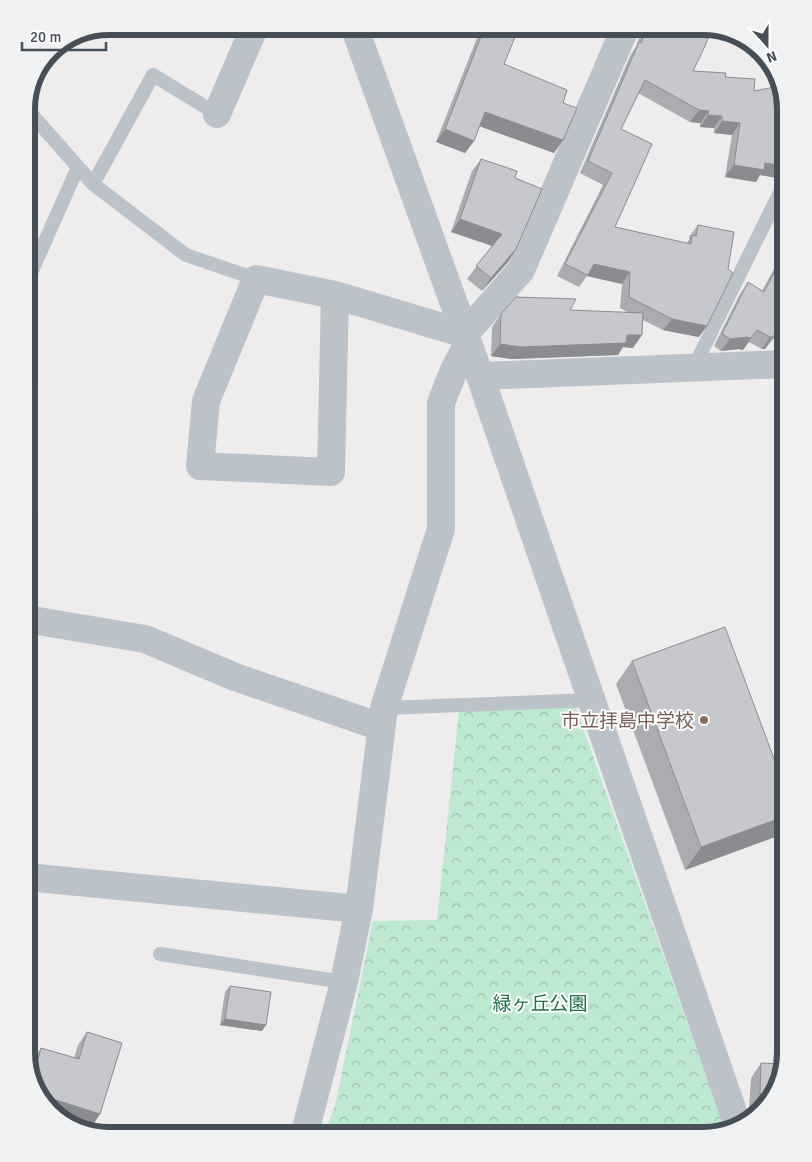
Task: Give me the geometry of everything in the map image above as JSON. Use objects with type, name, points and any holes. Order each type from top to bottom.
[{"type":"street","points":[[217,114],[251,35]]},
{"type":"street","points":[[357,35],[480,376],[736,1119]]},
{"type":"street","points":[[306,1127],[344,982],[358,909],[383,717],[441,529],[440,403],[467,339],[521,270],[622,35]]},
{"type":"street","points":[[335,296],[331,472],[200,466],[206,402],[256,279],[335,296],[467,339]]},
{"type":"street","points":[[480,376],[777,364]]},
{"type":"street","points":[[35,621],[145,639],[235,678],[383,717]]},
{"type":"street","points":[[35,878],[358,909]]},
{"type":"lane","points":[[93,184],[152,75],[217,114]]},
{"type":"lane","points":[[35,118],[93,184],[186,255],[256,279]]},
{"type":"lane","points":[[35,264],[78,167]]},
{"type":"lane","points":[[693,369],[777,198]]},
{"type":"lane","points":[[383,717],[591,700]]},
{"type":"lane","points":[[160,954],[344,982]]},
{"type":"green space","name":"緑ヶ丘公園","points":[[574,702],[723,1124],[703,1127],[327,1127],[335,1106],[373,921],[437,920],[459,711]]},
{"type":"building","points":[[482,35],[510,35],[515,37],[504,64],[567,90],[563,103],[577,108],[563,140],[485,112],[474,141],[445,129]]},
{"type":"building","points":[[644,35],[709,35],[693,71],[726,73],[725,77],[755,79],[754,91],[773,87],[774,90],[777,109],[777,165],[765,163],[764,170],[734,165],[740,123],[722,121],[722,116],[708,115],[709,111],[699,110],[645,80],[621,129],[652,144],[615,227],[691,244],[692,235],[696,236],[698,225],[734,232],[728,269],[733,273],[707,326],[672,319],[629,297],[630,272],[594,264],[588,275],[565,264],[612,173],[588,161],[639,42],[641,43]]},
{"type":"building","points":[[481,159],[517,171],[515,178],[542,189],[516,249],[491,278],[476,266],[502,234],[460,219]]},
{"type":"building","points":[[777,267],[777,331],[773,337],[757,330],[751,338],[730,339],[722,334],[748,282],[764,292]]},
{"type":"building","points":[[516,297],[576,299],[570,310],[643,313],[642,335],[627,335],[626,343],[521,347],[500,344],[501,314]]},
{"type":"building","points":[[725,627],[777,767],[777,819],[701,847],[632,661]]},
{"type":"building","points":[[230,986],[271,992],[266,1025],[225,1019]]},
{"type":"building","points":[[87,1032],[122,1043],[100,1114],[56,1100],[55,1103],[50,1098],[41,1081],[37,1065],[41,1048],[79,1059]]},
{"type":"building","points":[[761,1063],[776,1064],[767,1090],[764,1094],[760,1094]]},
{"type":"place","name":"市立拝島中学校","points":[[704,720]]}]
